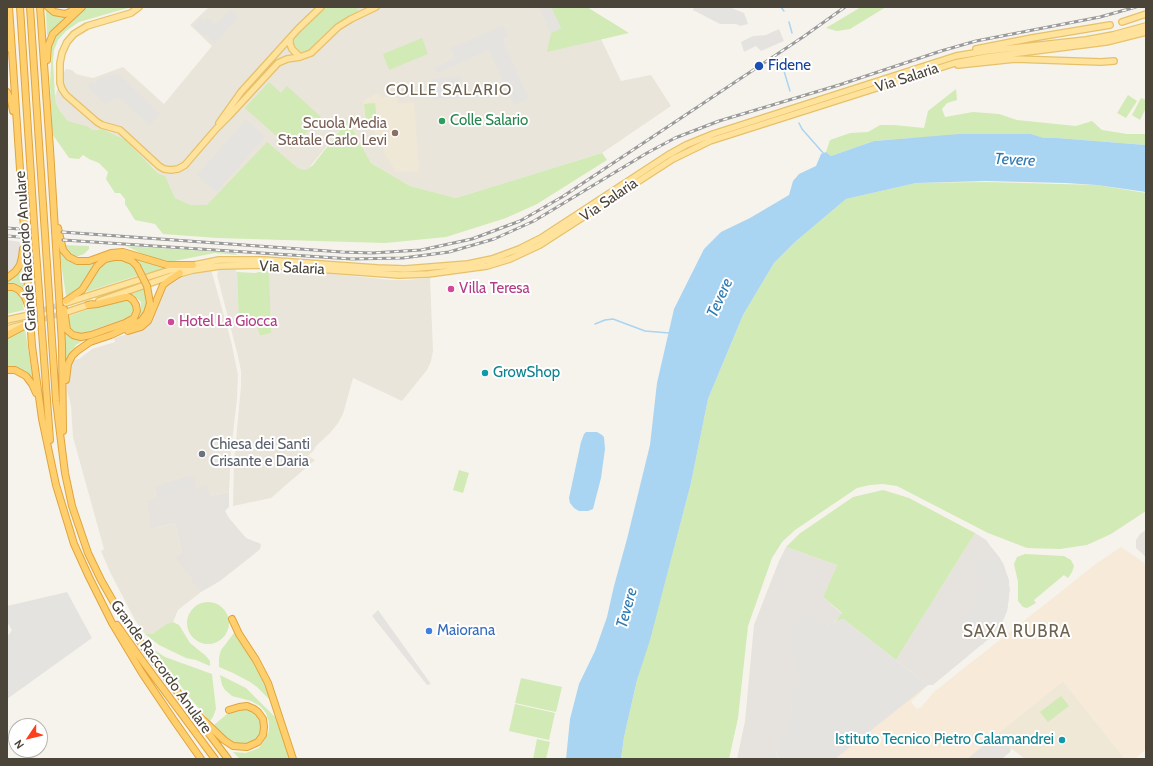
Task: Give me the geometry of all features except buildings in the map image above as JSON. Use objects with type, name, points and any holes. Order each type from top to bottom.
[{"type":"highway","name":"Grande Raccordo Anulare","points":[[9,7],[25,238],[27,314],[42,418],[64,514],[74,544],[117,632],[142,673],[200,758]]},
{"type":"highway","name":"Grande Raccordo Anulare","points":[[20,7],[35,238],[53,470]]},
{"type":"highway","name":"Grande Raccordo Anulare","points":[[30,7],[56,401],[63,459],[74,514],[86,547],[99,576],[126,622],[228,759]]},
{"type":"highway","name":"Grande Raccordo Anulare","points":[[40,7],[59,286],[63,397],[63,459]]},
{"type":"highway","points":[[48,7],[54,12],[65,14],[76,7]]},
{"type":"highway","points":[[45,86],[47,51],[51,37],[59,27],[82,7]]},
{"type":"highway","points":[[7,49],[10,27]]},
{"type":"highway","points":[[7,92],[12,104],[18,136]]},
{"type":"highway","points":[[53,212],[63,249],[68,256],[75,260],[82,262],[89,261],[111,253],[123,252],[167,265],[193,265]]},
{"type":"highway","points":[[7,278],[15,272],[20,265],[25,238]]},
{"type":"highway","points":[[66,302],[82,290],[97,266],[105,259],[122,257],[131,260],[138,266],[146,283],[150,303],[148,312],[142,320],[111,335]]},
{"type":"highway","points":[[63,397],[68,367],[74,353],[90,342],[136,328],[144,324],[151,316],[163,285],[180,273]]},
{"type":"highway","points":[[59,286],[63,302],[66,328],[77,336],[86,337],[122,324],[134,318],[137,311],[136,305],[132,299],[125,296],[88,305]]},
{"type":"highway","points":[[7,287],[17,289],[25,297],[27,314]]},
{"type":"highway","points":[[7,335],[26,325]]},
{"type":"highway","points":[[7,370],[19,372],[26,376],[31,382],[42,418]]},
{"type":"highway","name":"Grande Raccordo Anulare","points":[[103,604],[144,663],[215,759]]},
{"type":"highway","points":[[232,619],[238,634],[256,660],[268,683],[293,759]]},
{"type":"highway","points":[[182,698],[230,744],[236,747],[244,748],[250,747],[258,742],[263,735],[264,727],[263,719],[258,712],[254,708],[247,706],[229,710]]},
{"type":"main road","points":[[139,7],[129,14],[84,28],[70,38],[63,48],[60,59],[60,83],[62,89],[68,96],[99,124],[119,130],[159,166],[168,170],[176,170],[183,166],[278,63],[287,59],[300,57],[313,51],[342,24],[376,7]]},
{"type":"main road","points":[[216,129],[235,100],[290,38],[321,7]]},
{"type":"main road","points":[[1122,22],[1146,14]]},
{"type":"main road","points":[[967,54],[984,47],[1110,25]]},
{"type":"main road","name":"Via Salaria","points":[[66,302],[163,272],[193,265],[264,260],[405,269],[468,264],[492,259],[529,245],[686,145],[722,131],[967,54],[1086,40],[1114,35],[1146,26]]},
{"type":"main road","name":"Via Salaria","points":[[66,312],[180,273],[212,264],[264,265],[378,275],[405,275],[461,271],[492,265],[523,254],[551,239],[662,165],[700,145],[947,64],[979,58],[1106,42],[1146,32]]},
{"type":"main road","points":[[290,38],[291,46],[300,57]]},
{"type":"main road","points":[[947,64],[970,64],[1020,59],[1101,62],[1114,61]]},
{"type":"main road","points":[[7,320],[27,314]]},
{"type":"main road","points":[[7,329],[26,325]]},
{"type":"shaded area","points":[[209,7],[550,7],[601,39],[621,81],[651,75],[671,106],[602,153],[456,198],[410,186],[371,163],[348,120],[309,168],[305,170],[298,168],[267,143],[207,206],[191,205],[175,198],[170,187],[154,168],[117,136],[103,129],[93,130],[87,126],[68,121],[60,111],[56,103],[55,96],[66,69],[72,70],[76,74],[93,78],[123,67],[164,104],[212,46],[190,25]]},
{"type":"shaded area","points":[[539,7],[551,7],[561,28],[551,33]]},
{"type":"shaded area","points":[[694,7],[729,7],[744,13],[748,24],[740,26],[736,24],[720,24],[693,10]]},
{"type":"shaded area","points":[[230,9],[239,17],[215,43],[206,35],[205,37],[193,26],[200,18],[204,21],[208,18],[216,25]]},
{"type":"shaded area","points":[[503,25],[508,36],[502,39],[529,99],[514,105],[489,50],[438,73],[435,67],[455,58],[451,48]]},
{"type":"shaded area","points":[[779,29],[784,41],[761,51],[756,46],[744,52],[741,42],[753,36],[766,35]]},
{"type":"shaded area","points":[[118,74],[160,114],[150,125],[118,97],[105,104],[87,86],[91,82],[96,83],[101,77]]},
{"type":"shaded area","points":[[461,76],[463,98],[434,100],[432,79]]},
{"type":"shaded area","name":"Scuola Media Statale Carlo Levi","points":[[379,92],[380,98],[396,96],[398,104],[414,102],[419,171],[396,172],[384,153],[383,140],[365,126],[363,101]]},
{"type":"shaded area","points":[[246,120],[265,137],[216,192],[197,175]]},
{"type":"shaded area","points":[[7,240],[20,242],[20,250],[19,260],[16,267],[7,275]]},
{"type":"shaded area","points":[[268,267],[391,280],[430,278],[433,351],[427,370],[402,401],[353,378],[343,414],[338,423],[308,456],[315,460],[271,498],[233,506],[234,462],[241,371],[217,275],[219,269],[234,268],[237,272],[239,325],[255,320],[260,336],[271,333]]},
{"type":"shaded area","points":[[211,269],[231,341],[238,375],[237,399],[231,450],[229,492],[210,496],[197,488],[193,475],[158,498],[151,529],[175,523],[182,553],[176,557],[194,579],[193,581],[201,592],[178,610],[173,622],[152,634],[145,634],[135,620],[110,572],[101,551],[104,549],[73,437],[71,406],[67,390],[67,382],[70,381],[70,372],[73,360],[79,359],[92,349],[115,342],[114,338],[138,331],[147,326],[153,317],[165,287],[176,278]]},
{"type":"shaded area","points":[[194,475],[197,488],[207,485],[210,496],[229,492],[229,507],[225,511],[229,518],[246,538],[261,544],[260,549],[253,555],[220,581],[201,592],[192,581],[193,579],[175,557],[182,553],[175,523],[151,529],[147,501],[158,498],[155,486]]},
{"type":"shaded area","points":[[189,477],[191,484],[187,486],[188,489],[159,496],[157,486]]},
{"type":"shaded area","points":[[1146,530],[1146,557],[1136,548],[1136,540],[1140,534]]},
{"type":"shaded area","points":[[975,533],[986,540],[1003,563],[1010,589],[1007,611],[1001,625],[992,636],[933,685],[928,685],[896,660]]},
{"type":"shaded area","points":[[786,547],[837,565],[823,597],[842,614],[831,625],[826,626],[796,659],[798,674],[787,725],[783,738],[780,738],[776,755],[780,759],[737,759],[745,721],[754,625]]},
{"type":"shaded area","points":[[1121,547],[1146,564],[1146,749],[1135,759],[1125,759],[1063,681],[967,759],[780,759],[776,755],[793,643],[836,621],[843,619],[928,685],[911,702],[917,709],[921,707],[934,692],[1097,563]]},
{"type":"shaded area","points":[[992,548],[1000,558],[1009,580],[1009,597],[1007,611],[1001,625],[982,645],[973,638],[975,635],[959,620],[984,592],[983,587],[969,575]]},
{"type":"shaded area","points":[[67,592],[92,638],[7,699],[7,637],[12,630],[7,622],[7,606]]},
{"type":"shaded area","points":[[378,610],[431,684],[427,685],[372,616]]},
{"type":"shaded area","points":[[807,610],[826,626],[843,619],[928,685],[835,759],[781,759],[776,755],[780,738],[783,738],[787,725],[798,674],[793,643],[793,633],[796,625]]},
{"type":"shaded area","points":[[1063,681],[1125,759],[1025,759],[995,736]]},
{"type":"shaded area","points":[[995,736],[1011,748],[1010,752],[1002,759],[967,759]]},
{"type":"green space","points":[[86,7],[131,7],[79,22],[66,31],[58,40],[54,50],[53,61],[55,96],[56,103],[60,111],[68,121],[87,126],[93,130],[103,129],[125,140],[159,174],[165,176],[175,198],[191,205],[207,205],[267,142],[298,168],[305,170],[309,168],[313,165],[348,120],[371,163],[410,186],[456,198],[602,153],[607,160],[537,204],[506,218],[446,237],[385,243],[217,238],[163,234],[155,224],[135,220],[125,204],[125,199],[120,193],[115,193],[106,179],[108,172],[99,163],[83,155],[79,159],[69,158],[53,135],[50,84],[52,46],[56,35]]},
{"type":"green space","points":[[327,7],[356,7],[359,12],[343,20],[320,38],[309,51],[302,53],[299,52],[293,45],[293,40]]},
{"type":"green space","points":[[551,7],[587,7],[629,33],[547,52],[551,33],[561,28]]},
{"type":"green space","points":[[861,7],[886,7],[850,29],[837,31],[826,28]]},
{"type":"green space","points":[[46,9],[53,14],[72,12],[47,36]]},
{"type":"green space","points":[[422,38],[428,54],[389,70],[383,54]]},
{"type":"green space","points":[[269,82],[281,93],[287,86],[321,117],[291,149],[245,108]]},
{"type":"green space","points":[[956,89],[957,100],[947,103],[942,109],[945,117],[973,112],[999,114],[1017,120],[1076,126],[1092,121],[1102,130],[1127,134],[1146,134],[1146,145],[1044,138],[1031,134],[912,138],[874,141],[831,156],[826,152],[830,140],[850,133],[868,132],[880,125],[924,128],[928,111]]},
{"type":"green space","points":[[1128,95],[1137,101],[1126,118],[1117,113]]},
{"type":"green space","points":[[1141,98],[1146,100],[1146,108],[1140,120],[1132,115]]},
{"type":"green space","points":[[375,103],[377,121],[366,122],[364,104]]},
{"type":"green space","points":[[986,182],[1097,185],[1146,193],[1146,511],[1111,534],[1087,545],[1060,549],[1027,548],[988,533],[897,486],[883,484],[857,488],[795,530],[782,542],[772,558],[748,626],[738,718],[729,759],[621,759],[624,737],[637,680],[661,597],[691,483],[708,399],[743,315],[774,263],[795,242],[846,199],[916,183]]},
{"type":"green space","points":[[63,245],[89,246],[89,249],[84,254],[76,257],[71,255]]},
{"type":"green space","points":[[126,246],[234,253],[238,255],[215,253],[169,262],[151,258]]},
{"type":"green space","points":[[59,249],[68,259],[100,259],[92,267],[80,289],[66,296]]},
{"type":"green space","points":[[131,255],[168,267],[146,275],[140,264]]},
{"type":"green space","points":[[119,259],[132,265],[139,275],[86,292],[97,269],[105,262]]},
{"type":"green space","points":[[24,261],[26,293],[19,286],[7,283],[7,281]]},
{"type":"green space","points":[[269,270],[271,333],[260,336],[255,321],[239,325],[237,272],[255,273]]},
{"type":"green space","points":[[145,287],[147,301],[146,306],[144,312],[139,316],[141,302],[134,295],[128,293]]},
{"type":"green space","points":[[7,288],[14,289],[21,295],[24,310],[7,314]]},
{"type":"green space","points":[[121,298],[128,299],[133,304],[134,309],[131,315],[125,319],[83,333],[79,333],[70,328],[66,317]]},
{"type":"green space","points":[[25,329],[33,380],[20,369],[7,366],[7,337]]},
{"type":"green space","points":[[64,330],[89,337],[76,345],[65,362]]},
{"type":"green space","points":[[459,470],[469,473],[463,493],[453,490]]},
{"type":"green space","points":[[883,490],[909,498],[975,533],[896,660],[843,619],[835,622],[842,613],[823,597],[837,565],[786,547],[799,534],[853,497]]},
{"type":"green space","points":[[1025,554],[1064,556],[1071,560],[1074,566],[1068,578],[1064,575],[1034,600],[1036,603],[1027,608],[1023,607],[1018,601],[1018,582],[1014,564],[1017,557]]},
{"type":"green space","points":[[208,602],[223,608],[229,623],[223,638],[208,644],[193,638],[187,623],[193,608]]},
{"type":"green space","points":[[173,622],[179,625],[190,643],[206,656],[210,661],[210,666],[196,660],[186,658],[159,645],[145,634],[152,634],[167,624]]},
{"type":"green space","points":[[234,633],[264,679],[272,702],[250,682],[219,667],[221,650]]},
{"type":"green space","points":[[153,649],[165,657],[212,674],[216,709],[210,721],[190,698]]},
{"type":"green space","points":[[220,675],[246,688],[275,717],[290,759],[240,759],[233,752],[246,753],[259,748],[267,736],[269,722],[266,713],[260,706],[251,701],[232,696],[225,690],[222,685]]},
{"type":"green space","points":[[521,678],[562,687],[556,712],[515,703]]},
{"type":"green space","points":[[1061,696],[1069,706],[1048,722],[1040,712]]},
{"type":"green space","points":[[515,704],[555,713],[549,740],[509,731]]},
{"type":"green space","points":[[241,708],[251,709],[259,717],[261,723],[261,734],[255,741],[247,745],[234,743],[223,735],[214,725],[227,714]]},
{"type":"green space","points":[[537,739],[550,742],[546,759],[533,759]]},
{"type":"water","name":"Tevere","points":[[960,134],[1031,134],[1044,138],[1146,145],[1146,192],[1097,185],[1066,183],[986,181],[916,183],[846,199],[795,242],[774,263],[743,315],[708,399],[691,483],[650,640],[637,680],[624,737],[621,759],[566,759],[570,719],[579,684],[595,651],[607,617],[650,445],[657,383],[674,309],[704,249],[721,232],[750,218],[789,195],[793,181],[799,174],[816,166],[821,154],[826,152],[831,156],[874,141]]},
{"type":"water","points":[[586,432],[597,432],[602,435],[604,437],[605,449],[601,478],[593,509],[588,511],[579,511],[570,503],[569,498],[581,442]]},
{"type":"waterway","points":[[781,7],[784,11]]},
{"type":"waterway","points":[[789,22],[792,33]]},
{"type":"waterway","points":[[785,62],[784,71],[790,91]]},
{"type":"waterway","points":[[799,123],[802,129],[824,154]]},
{"type":"waterway","points":[[595,324],[613,319],[645,331],[669,333]]},
{"type":"tunnel","points":[[26,315],[63,304]]},
{"type":"tunnel","points":[[27,324],[64,313]]},
{"type":"railway","points":[[62,232],[372,253],[421,250],[472,239],[520,221],[562,197],[803,37],[845,7]]},
{"type":"railway","points":[[63,240],[352,259],[403,258],[449,252],[494,239],[534,221],[647,153],[675,138],[719,121],[839,85],[976,41],[1100,17],[1136,7]]},
{"type":"railway","points":[[7,228],[19,229]]},
{"type":"railway","points":[[7,236],[20,237]]},
{"type":"place","name":"Fidene","points":[[759,66]]},
{"type":"place","name":"Colle Salario","points":[[442,121]]},
{"type":"place","name":"Scuola Media Statale Carlo Levi","points":[[395,133]]},
{"type":"place","name":"Villa Teresa","points":[[451,289]]},
{"type":"place","name":"Hotel La Giocca","points":[[171,322]]},
{"type":"place","name":"GrowShop","points":[[485,373]]},
{"type":"place","name":"Chiesa dei Santi Crisante e Daria","points":[[202,454]]},
{"type":"place","name":"Maiorana","points":[[429,631]]},
{"type":"place","name":"Istituto Tecnico Pietro Calamandrei","points":[[1062,740]]},
{"type":"district","name":"COLLE SALARIO","points":[[449,90]]},
{"type":"district","name":"SAXA RUBRA","points":[[1017,632]]}]
